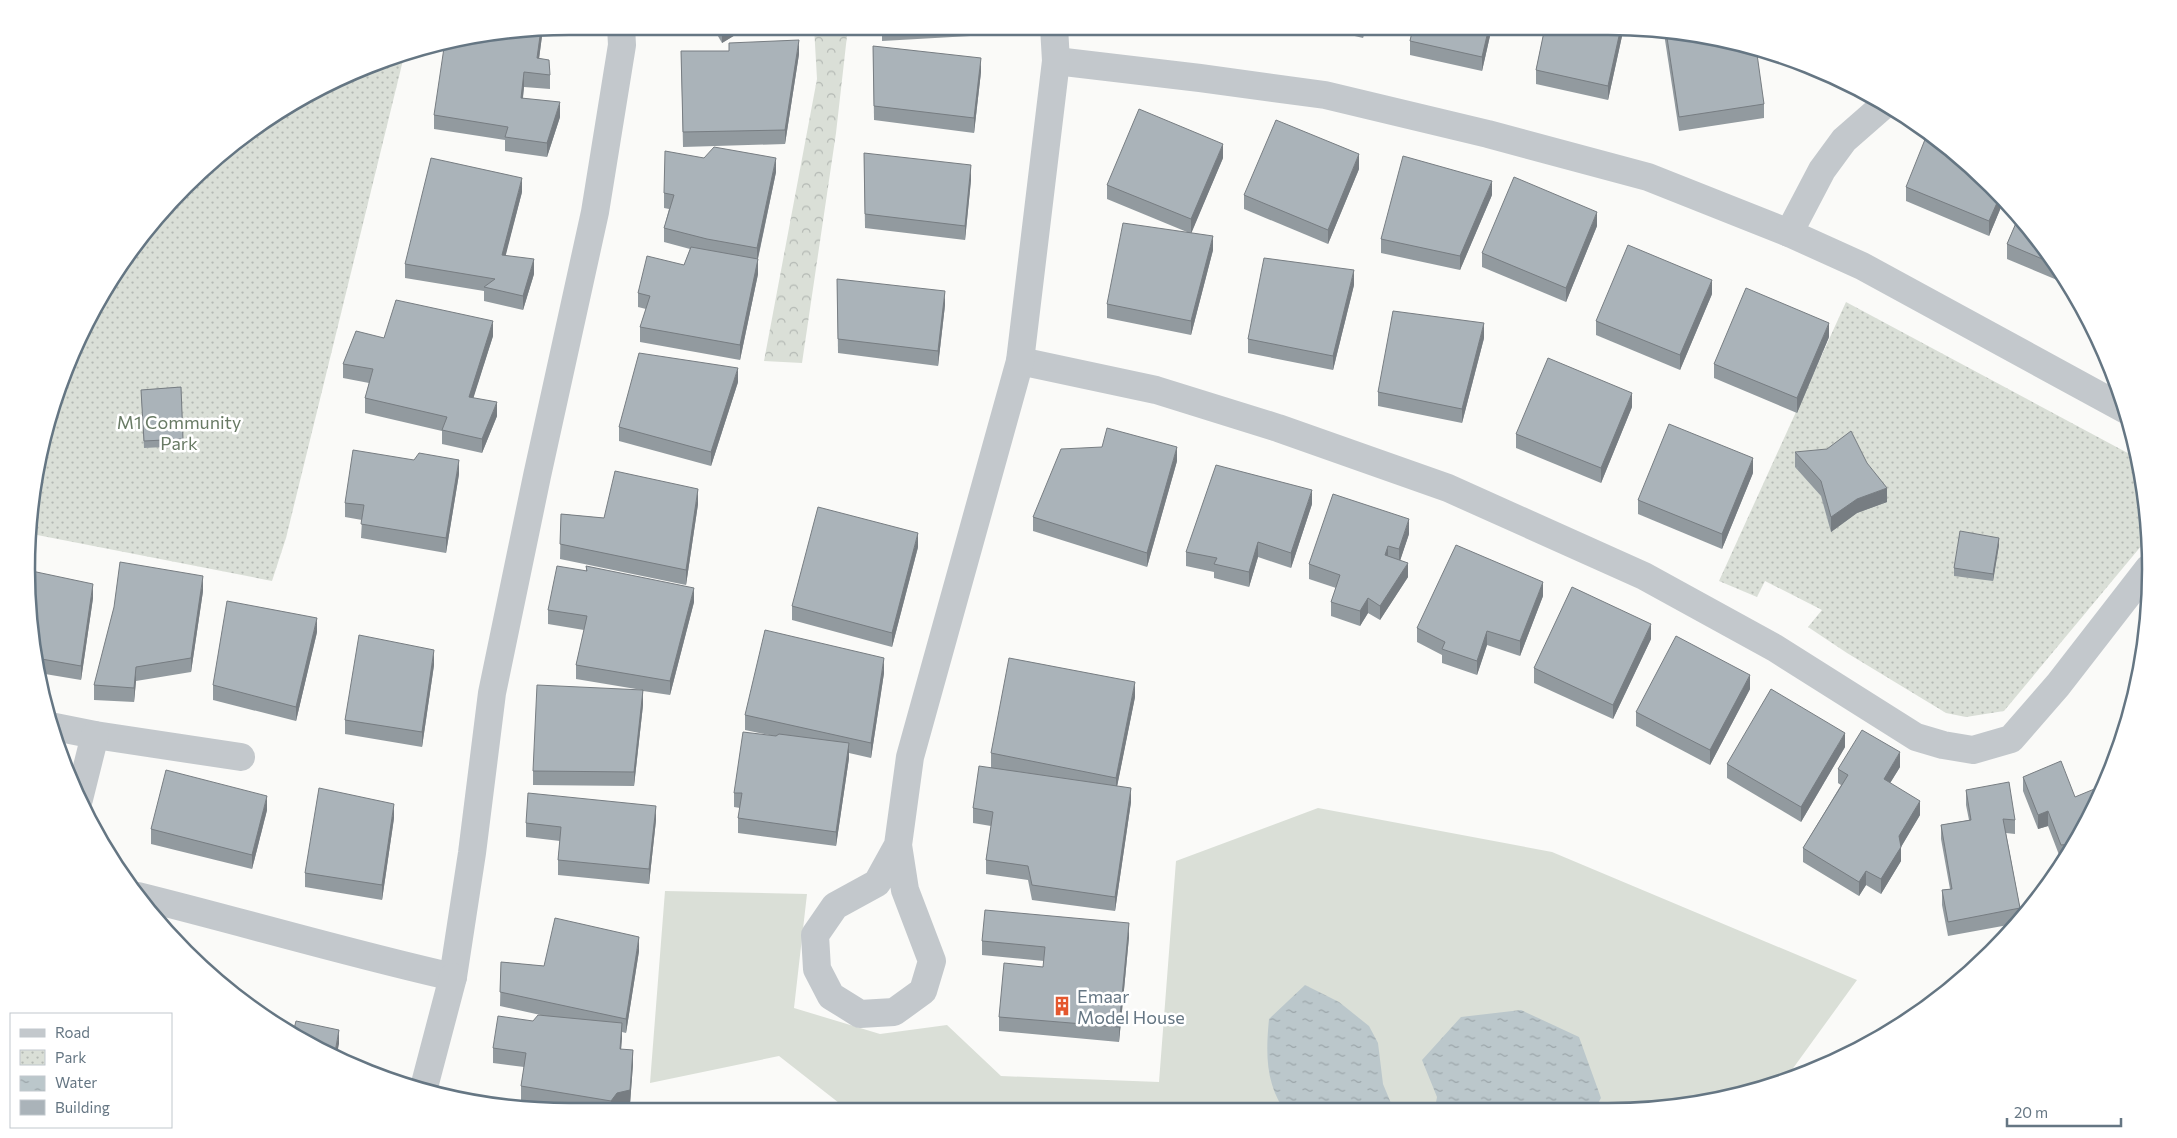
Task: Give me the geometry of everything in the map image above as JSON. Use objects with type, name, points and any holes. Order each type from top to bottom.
[{"type":"street","points":[[425,1083],[453,977],[472,854],[492,693],[595,212],[622,45],[621,35]]},
{"type":"street","points":[[898,845],[877,883],[835,906],[815,935],[817,969],[831,996],[860,1014],[894,1012],[909,1002],[923,991],[932,961],[905,890],[898,845],[910,757],[1020,361],[1056,61],[1054,35]]},
{"type":"street","points":[[1056,61],[1324,95],[1488,134],[1648,178],[1789,233],[1862,266],[2116,405]]},
{"type":"street","points":[[1789,233],[1822,170],[1844,140],[1879,109]]},
{"type":"street","points":[[1020,361],[1156,390],[1278,428],[1448,488],[1644,576],[1775,648],[1916,738],[1943,745],[1972,750],[2011,739],[2058,685],[2142,577]]},
{"type":"street","points":[[59,728],[241,757]]},
{"type":"street","points":[[82,787],[95,735]]},
{"type":"street","points":[[149,899],[229,918],[386,962],[453,977]]},
{"type":"green space","points":[[814,35],[847,35],[836,133],[802,363],[764,361],[817,79]]},
{"type":"green space","name":"M1 Community Park","points":[[403,61],[286,538],[272,581],[36,535],[45,465],[53,431],[63,397],[76,365],[90,333],[125,272],[167,218],[206,178],[244,145],[272,125],[333,90]]},
{"type":"green space","points":[[1846,302],[2129,454],[2137,499],[2141,546],[2004,711],[1966,717],[1946,713],[1808,627],[1822,610],[1765,581],[1757,597],[1719,581]]},
{"type":"green space","points":[[1318,808],[1552,852],[1857,980],[1792,1070],[1746,1085],[1712,1093],[1643,1102],[839,1103],[779,1056],[650,1083],[665,891],[807,894],[794,1008],[880,1034],[947,1025],[1001,1076],[1159,1082],[1176,861]]},
{"type":"water","points":[[1305,985],[1339,1002],[1369,1026],[1378,1043],[1383,1084],[1391,1103],[1280,1103],[1273,1087],[1268,1065],[1269,1019]]},
{"type":"water","points":[[1521,1010],[1579,1037],[1601,1098],[1598,1103],[1436,1103],[1437,1097],[1422,1060],[1461,1017]]},
{"type":"building","points":[[1411,35],[1487,35],[1482,57],[1410,41]]},
{"type":"building","points":[[1543,35],[1619,35],[1608,86],[1536,70]]},
{"type":"building","points":[[540,36],[537,58],[549,60],[550,75],[524,72],[521,98],[560,102],[547,143],[505,137],[508,127],[434,115],[444,50],[465,45]]},
{"type":"building","points":[[1667,39],[1712,45],[1757,56],[1764,104],[1679,117]]},
{"type":"building","points":[[799,40],[785,130],[683,132],[681,51],[729,51],[729,43]]},
{"type":"building","points":[[873,46],[981,58],[974,118],[874,106]]},
{"type":"building","points":[[1139,109],[1223,144],[1191,219],[1107,185]]},
{"type":"building","points":[[1276,120],[1359,154],[1328,230],[1244,195]]},
{"type":"building","points":[[1925,139],[1986,191],[1997,203],[1989,221],[1906,187]]},
{"type":"building","points":[[714,147],[776,158],[757,248],[707,239],[664,228],[674,195],[664,193],[665,151],[704,158]]},
{"type":"building","points":[[864,153],[971,165],[965,226],[865,214]]},
{"type":"building","points":[[1403,156],[1492,181],[1460,256],[1381,239]]},
{"type":"building","points":[[431,158],[522,178],[502,255],[534,259],[523,296],[484,287],[495,279],[405,264]]},
{"type":"building","points":[[1514,177],[1597,212],[1566,288],[1482,253]]},
{"type":"building","points":[[1123,223],[1213,236],[1191,321],[1107,304]]},
{"type":"building","points":[[2015,224],[2043,259],[2007,244]]},
{"type":"building","points":[[1628,245],[1712,280],[1680,355],[1596,321]]},
{"type":"building","points":[[691,247],[758,259],[740,345],[640,327],[650,296],[638,293],[647,256],[684,265]]},
{"type":"building","points":[[1264,258],[1354,270],[1333,356],[1248,339]]},
{"type":"building","points":[[837,279],[945,291],[938,351],[838,339]]},
{"type":"building","points":[[1746,288],[1829,323],[1797,398],[1714,364]]},
{"type":"building","points":[[396,300],[493,321],[469,397],[497,402],[482,439],[442,430],[447,417],[365,398],[373,369],[343,364],[356,331],[384,338]]},
{"type":"building","points":[[1393,311],[1484,323],[1462,409],[1378,392]]},
{"type":"building","points":[[639,353],[738,368],[711,452],[619,427]]},
{"type":"building","points":[[1548,358],[1632,393],[1601,468],[1516,434]]},
{"type":"building","points":[[181,387],[183,439],[144,441],[141,390]]},
{"type":"building","points":[[1669,424],[1753,458],[1722,534],[1638,500]]},
{"type":"building","points":[[1107,428],[1177,447],[1147,553],[1033,517],[1061,449],[1102,447]]},
{"type":"building","points":[[1851,431],[1867,463],[1887,488],[1857,499],[1831,517],[1821,481],[1795,452],[1827,449]]},
{"type":"building","points":[[353,450],[414,460],[419,453],[459,460],[446,538],[361,524],[364,505],[345,503]]},
{"type":"building","points":[[1216,465],[1312,490],[1291,553],[1258,542],[1249,572],[1214,564],[1217,558],[1186,552]]},
{"type":"building","points":[[615,471],[698,489],[686,570],[560,544],[561,514],[604,518]]},
{"type":"building","points":[[1333,494],[1409,519],[1399,549],[1388,546],[1385,555],[1408,563],[1380,606],[1368,598],[1360,611],[1331,602],[1340,575],[1309,564]]},
{"type":"building","points":[[818,507],[918,533],[892,633],[792,606]]},
{"type":"building","points":[[1960,531],[1999,538],[1993,574],[1954,568]]},
{"type":"building","points":[[1456,545],[1543,582],[1520,641],[1487,631],[1477,661],[1442,649],[1445,642],[1417,628]]},
{"type":"building","points":[[120,562],[203,576],[191,658],[136,667],[134,688],[94,685],[114,607]]},
{"type":"building","points":[[557,566],[587,571],[586,566],[694,588],[670,681],[576,665],[587,616],[548,610]]},
{"type":"building","points":[[35,572],[93,584],[81,666],[43,659],[36,604]]},
{"type":"building","points":[[1572,587],[1651,624],[1613,705],[1534,668]]},
{"type":"building","points":[[227,601],[317,618],[296,707],[213,685]]},
{"type":"building","points":[[765,630],[884,658],[871,743],[745,715]]},
{"type":"building","points":[[359,635],[434,650],[422,732],[345,720]]},
{"type":"building","points":[[1676,636],[1750,675],[1710,750],[1636,712]]},
{"type":"building","points":[[1009,658],[1135,682],[1116,778],[991,753]]},
{"type":"building","points":[[537,685],[643,690],[634,772],[533,771]]},
{"type":"building","points":[[1771,689],[1845,733],[1801,807],[1727,764]]},
{"type":"building","points":[[1862,730],[1900,752],[1884,779],[1920,801],[1899,836],[1901,847],[1881,879],[1866,871],[1859,882],[1803,848],[1848,775],[1838,769]]},
{"type":"building","points":[[743,732],[776,736],[779,734],[849,743],[836,832],[738,818],[742,793],[734,793]]},
{"type":"building","points":[[2061,761],[2075,797],[2094,789],[2065,845],[2061,845],[2048,811],[2038,815],[2023,777]]},
{"type":"building","points":[[979,766],[1131,788],[1115,897],[1032,885],[1028,866],[986,860],[993,812],[973,808]]},
{"type":"building","points":[[166,770],[267,796],[252,855],[151,829]]},
{"type":"building","points":[[2009,782],[2015,820],[2003,819],[2020,908],[1948,922],[1942,890],[1952,889],[1941,825],[1971,820],[1966,790]]},
{"type":"building","points":[[319,788],[394,804],[382,885],[305,873]]},
{"type":"building","points":[[528,793],[656,806],[649,869],[558,860],[561,827],[526,823]]},
{"type":"building","name":"Emaar Model House","points":[[985,910],[1129,923],[1119,1027],[999,1017],[1004,963],[1043,967],[1045,947],[982,941]]},
{"type":"building","points":[[555,918],[639,937],[626,1019],[500,992],[501,962],[544,966]]},
{"type":"building","points":[[538,1015],[622,1023],[620,1049],[633,1050],[630,1090],[617,1093],[611,1101],[521,1086],[526,1053],[493,1048],[498,1016],[533,1021]]},
{"type":"building","points":[[296,1021],[339,1030],[336,1049],[302,1031],[295,1027]]},
{"type":"place","name":"Emaar Model House","points":[[1062,1006]]}]
